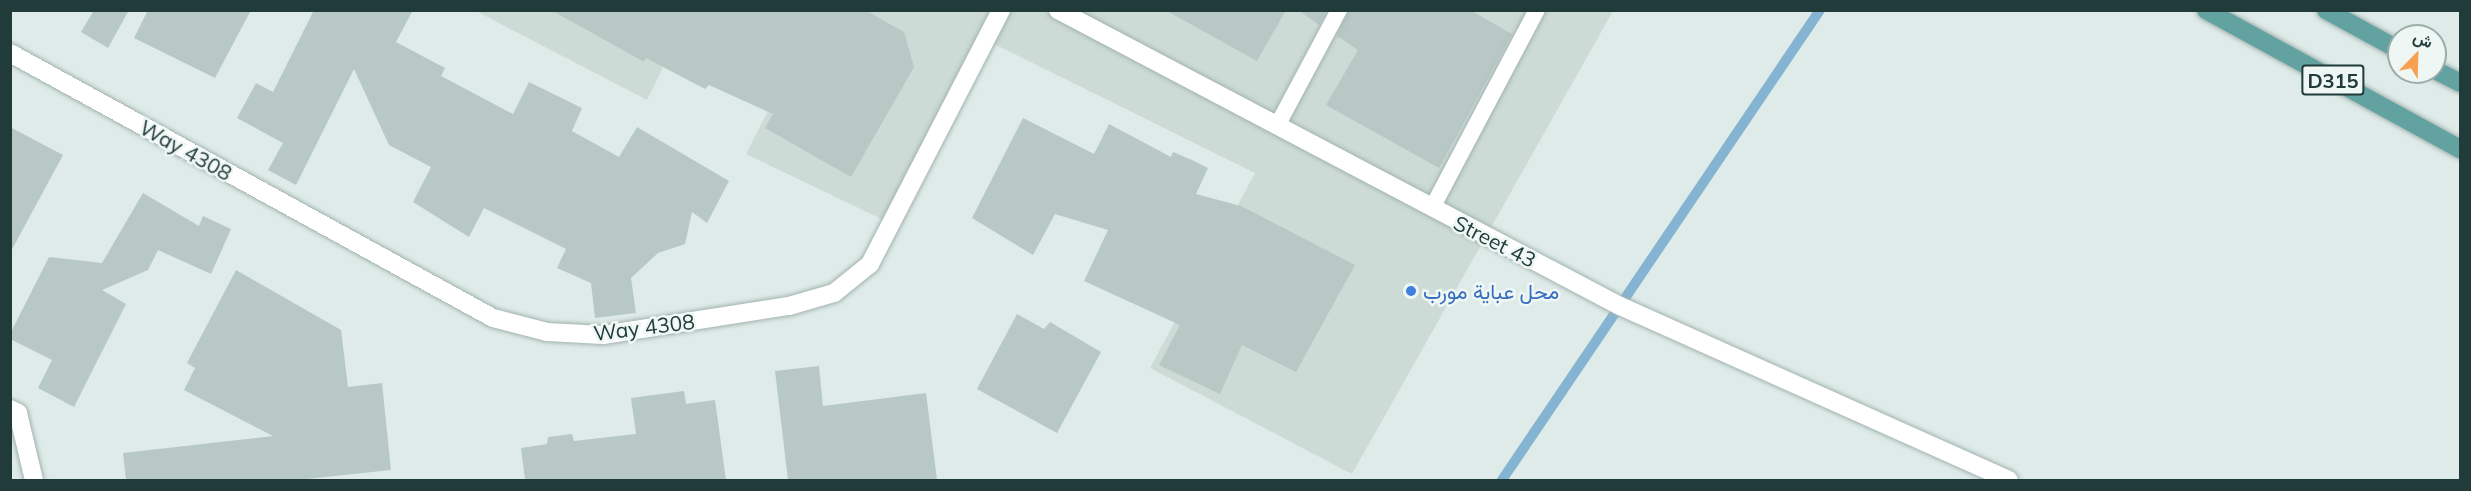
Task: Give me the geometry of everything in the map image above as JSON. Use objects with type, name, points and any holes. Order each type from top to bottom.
[{"type":"main road","name":"D315","points":[[2206,10],[2460,149]]},
{"type":"main road","name":"D315","points":[[2326,10],[2387,43]]},
{"type":"street","name":"Way 4308","points":[[10,53],[493,318],[547,332],[603,335],[789,306],[834,293],[870,264],[1001,10]]},
{"type":"street","name":"Street 43","points":[[1058,10],[1620,306],[2009,480]]},
{"type":"street","points":[[10,409],[18,413],[34,480]]},
{"type":"lane","points":[[1277,126],[1339,10]]},
{"type":"lane","points":[[1432,208],[1537,10]]},
{"type":"shaded area","points":[[476,11],[691,11],[647,100]]},
{"type":"shaded area","points":[[819,11],[1613,11],[1352,474],[1150,368],[1255,173],[986,40],[892,224],[746,154]]},
{"type":"building","points":[[94,10],[129,10],[108,48],[81,32]]},
{"type":"building","points":[[148,10],[251,10],[215,78],[134,38]]},
{"type":"building","points":[[314,10],[413,10],[396,42],[445,68],[441,76],[513,114],[529,82],[582,108],[572,131],[619,157],[637,127],[729,181],[707,223],[692,212],[685,244],[658,253],[631,278],[636,313],[595,318],[591,283],[557,268],[566,249],[484,208],[469,237],[413,202],[431,167],[389,145],[354,69],[296,185],[268,170],[283,143],[237,118],[256,83],[273,92]]},
{"type":"building","points":[[551,10],[865,10],[904,32],[914,67],[851,177],[765,128],[773,114],[709,85],[705,89],[646,58],[644,62]]},
{"type":"building","points":[[1165,10],[1286,10],[1257,61]]},
{"type":"building","points":[[1298,10],[1327,10],[1319,25]]},
{"type":"building","points":[[1349,10],[1470,10],[1512,34],[1439,168],[1326,105],[1358,50],[1337,36]]},
{"type":"building","points":[[1023,118],[1094,154],[1109,124],[1171,157],[1173,152],[1192,160],[1208,168],[1196,194],[1241,206],[1355,265],[1296,372],[1242,345],[1220,394],[1159,365],[1180,325],[1084,281],[1108,230],[1055,214],[1033,255],[972,218]]},
{"type":"building","points":[[10,127],[63,155],[10,253]]},
{"type":"building","points":[[143,193],[199,226],[203,216],[231,229],[211,274],[158,250],[148,270],[102,290],[126,304],[74,407],[38,388],[52,360],[10,339],[10,334],[49,257],[102,263]]},
{"type":"building","points":[[236,270],[341,330],[348,387],[382,383],[391,470],[297,480],[126,480],[123,453],[273,436],[184,390],[195,368],[187,363]]},
{"type":"building","points":[[1017,314],[1044,329],[1050,322],[1101,352],[1057,433],[977,389]]},
{"type":"building","points":[[819,366],[823,406],[926,393],[937,480],[788,480],[775,371]]},
{"type":"building","points":[[684,391],[686,404],[715,400],[726,480],[525,480],[521,448],[547,444],[548,437],[572,434],[574,441],[636,434],[631,398]]},
{"type":"waterway","points":[[1502,480],[1820,10]]},
{"type":"place","name":"محل عباية مورب","points":[[1411,291]]}]
